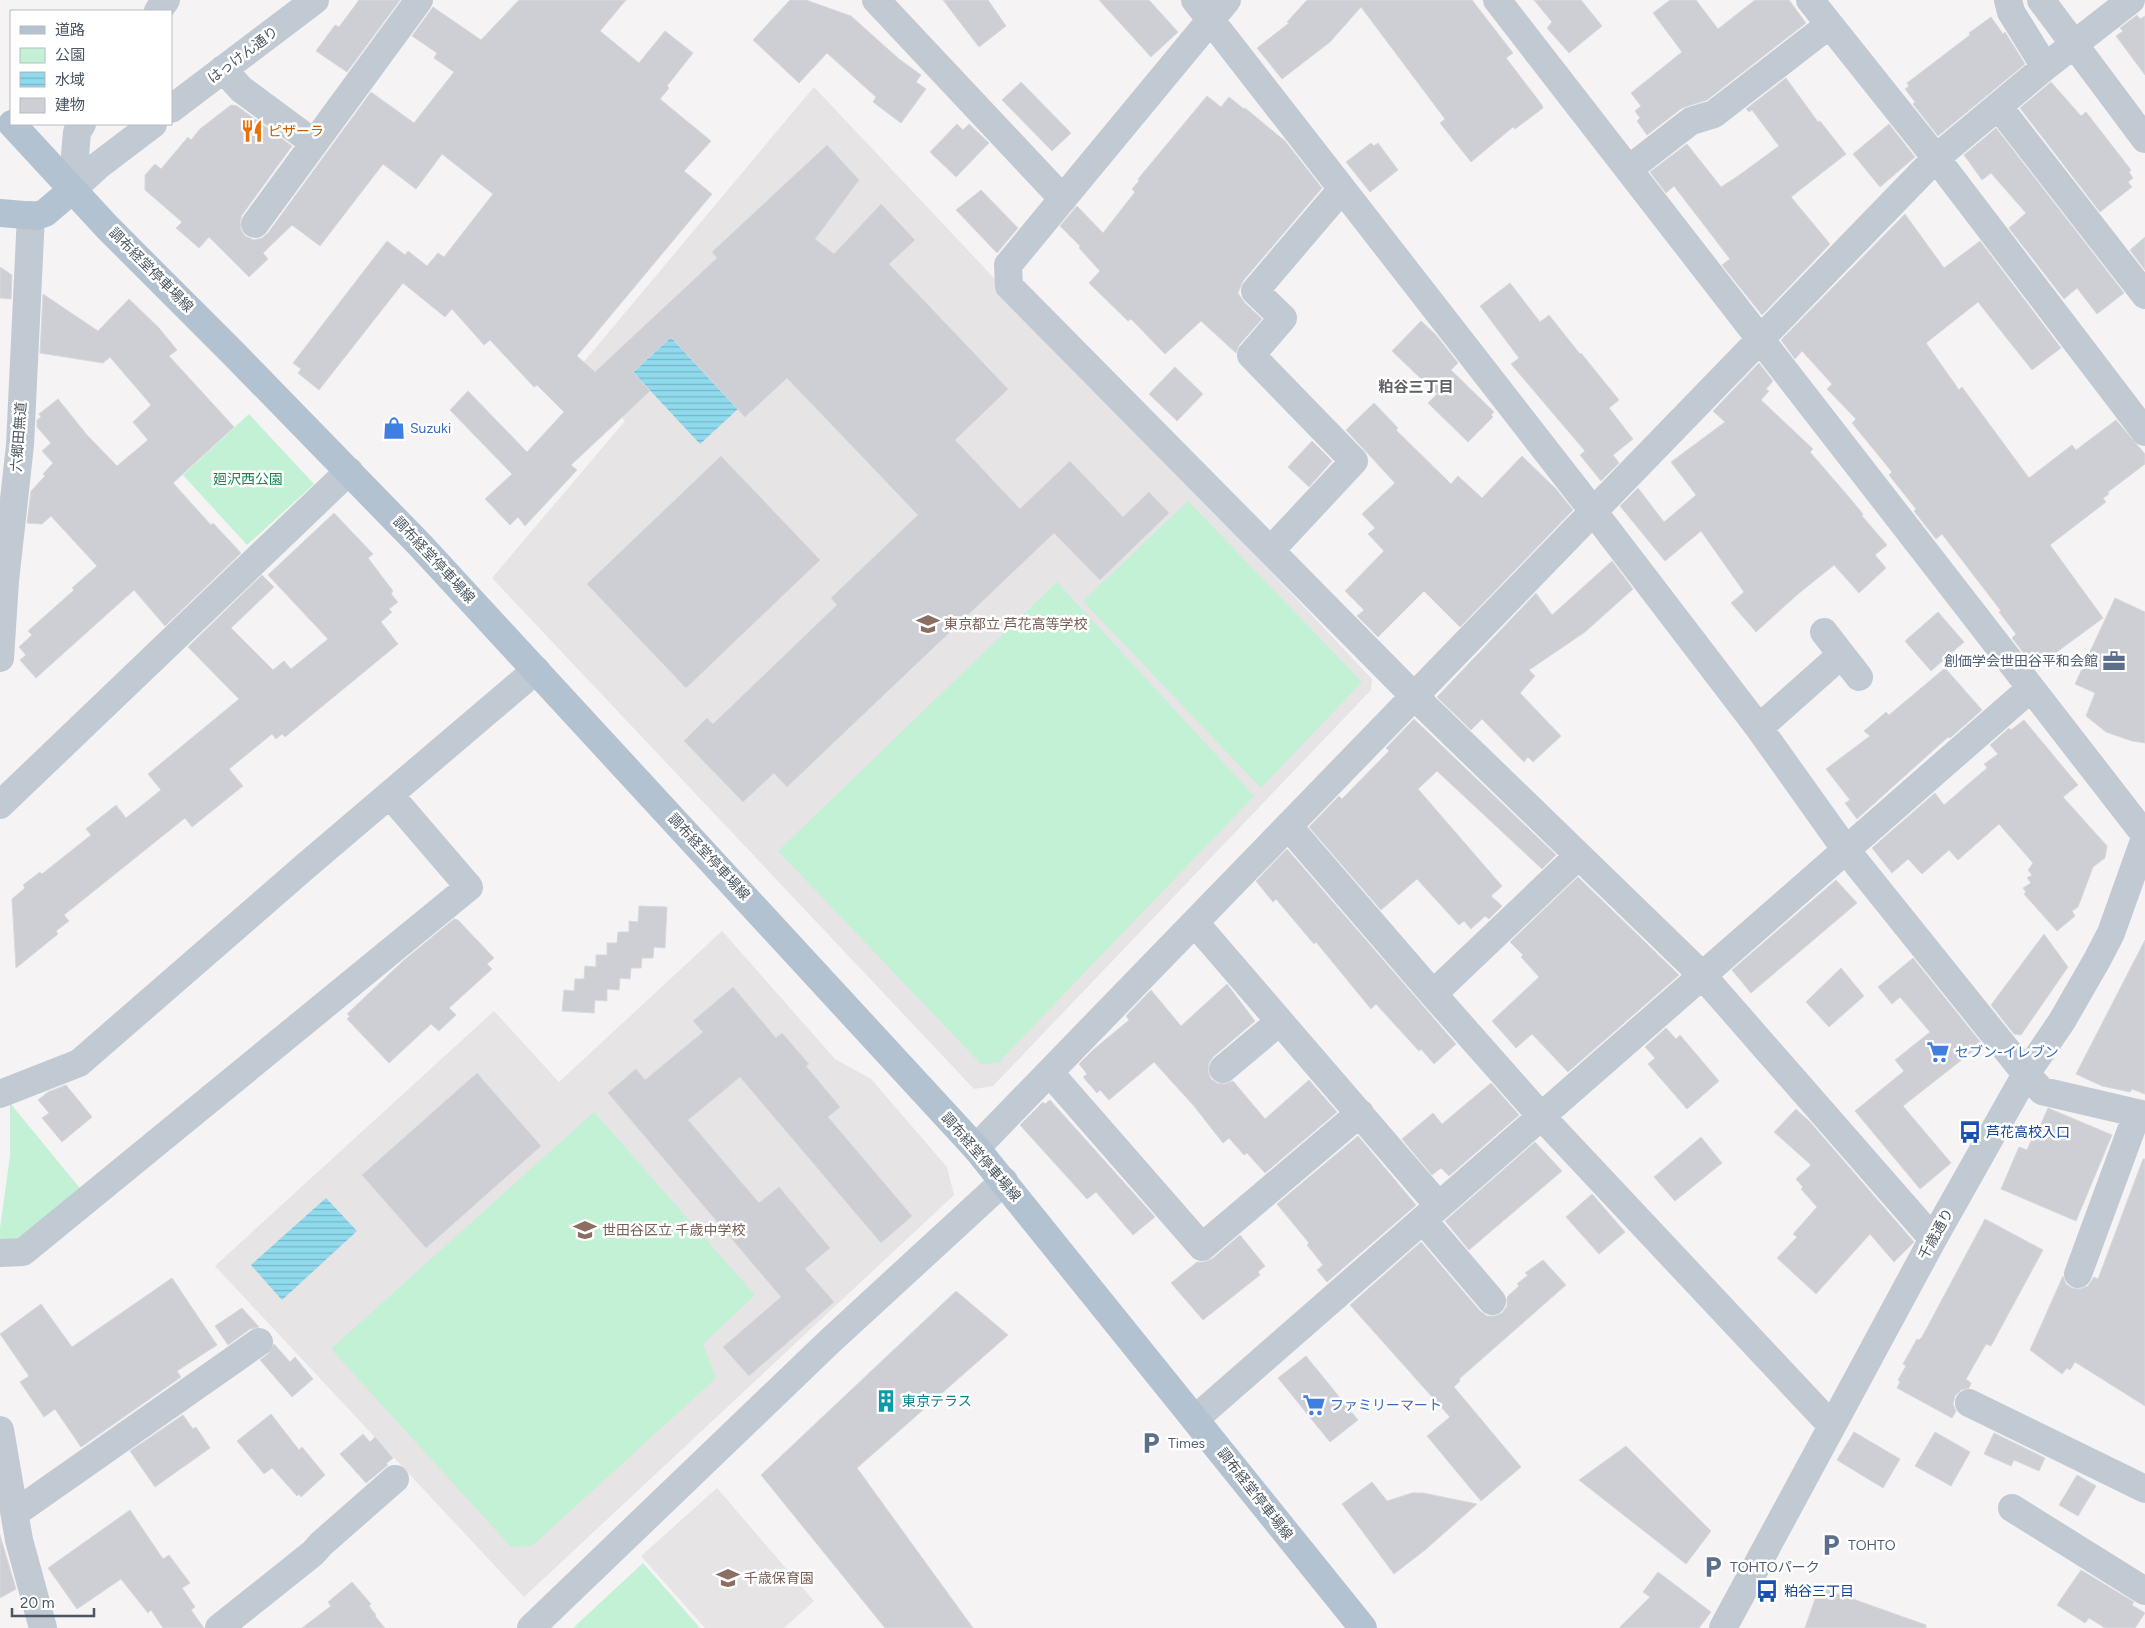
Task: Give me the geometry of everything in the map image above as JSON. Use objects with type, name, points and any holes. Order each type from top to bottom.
[{"type":"main road","name":"調布経堂停車場線","points":[[0,110],[10,121]]},
{"type":"main road","name":"調布経堂停車場線","points":[[14,125],[72,190],[349,471],[536,670],[976,1148],[1364,1628]]},
{"type":"main road","points":[[0,213],[31,216],[45,213],[72,190]]},
{"type":"street","name":"はっけん通り","points":[[172,109],[315,0]]},
{"type":"street","points":[[255,224],[418,0]]},
{"type":"street","points":[[876,0],[1062,199]]},
{"type":"street","points":[[1497,0],[2145,834]]},
{"type":"street","points":[[1810,0],[2142,422]]},
{"type":"street","points":[[2008,0],[2011,12],[2045,67]]},
{"type":"street","points":[[2041,0],[2145,139]]},
{"type":"street","points":[[976,1148],[1936,158],[2045,67],[2131,0]]},
{"type":"street","points":[[1933,1239],[1702,975],[1414,696],[1009,286],[1008,265],[1062,199],[1211,7],[1342,189],[1758,728],[1846,850],[2026,1074],[2042,1091],[2141,1115],[2078,1274]]},
{"type":"street","points":[[1629,170],[1691,121],[1714,114],[1829,25]]},
{"type":"street","points":[[223,69],[241,89],[314,143]]},
{"type":"street","points":[[1998,106],[2145,295]]},
{"type":"street","points":[[72,190],[99,165],[152,125]]},
{"type":"street","points":[[72,190],[79,128]]},
{"type":"street","points":[[1271,550],[1354,461],[1251,354],[1283,318],[1254,291],[1342,189]]},
{"type":"street","name":"六郷田無道","points":[[0,658],[3,582],[20,446],[12,355],[31,216]]},
{"type":"street","points":[[0,805],[349,471]]},
{"type":"street","points":[[1824,632],[1859,677]]},
{"type":"street","points":[[1758,728],[1841,655]]},
{"type":"street","points":[[0,1094],[79,1063],[308,864],[536,670]]},
{"type":"street","points":[[1196,1419],[2031,688]]},
{"type":"street","points":[[0,1254],[23,1252],[469,887],[390,795]]},
{"type":"street","points":[[1288,826],[1432,994],[1541,1116],[1832,1426]]},
{"type":"street","name":"千歳通り","points":[[1723,1628],[1933,1239],[2026,1074],[2062,1021],[2097,960],[2111,933],[2145,838]]},
{"type":"street","points":[[1432,994],[1578,856]]},
{"type":"street","points":[[1194,923],[1360,1113],[1492,1301]]},
{"type":"street","points":[[1223,1069],[1279,1022]]},
{"type":"street","points":[[1050,1073],[1202,1247],[1360,1113]]},
{"type":"street","points":[[531,1628],[830,1342],[1004,1181]]},
{"type":"street","points":[[15,1512],[259,1342]]},
{"type":"street","points":[[1969,1403],[2145,1489]]},
{"type":"street","points":[[0,1430],[15,1512],[10,1545],[43,1628]]},
{"type":"street","points":[[219,1628],[314,1553],[321,1544],[395,1479]]},
{"type":"street","points":[[2012,1508],[2145,1591]]},
{"type":"shaded area","name":"東京都立 芦花高等学校","points":[[814,87],[1372,679],[1371,690],[993,1086],[974,1089],[492,578],[625,421],[577,370]]},
{"type":"shaded area","name":"世田谷区立 千歳中学校","points":[[722,931],[835,1059],[871,1079],[947,1167],[954,1195],[524,1597],[215,1266],[494,1011],[559,1082]]},
{"type":"shaded area","name":"千歳保育園","points":[[717,1488],[814,1601],[784,1628],[705,1628],[641,1556]]},
{"type":"green space","name":"廻沢西公園","points":[[249,414],[314,484],[247,545],[183,475]]},
{"type":"green space","points":[[1188,501],[1362,682],[1261,788],[1083,601]]},
{"type":"green space","points":[[1057,582],[1254,796],[998,1063],[981,1064],[778,851]]},
{"type":"green space","points":[[10,1103],[83,1192],[21,1246],[0,1244],[0,1228],[10,1156]]},
{"type":"green space","points":[[594,1112],[755,1295],[703,1344],[716,1378],[532,1546],[511,1547],[331,1349]]},
{"type":"green space","points":[[643,1563],[700,1628],[573,1628]]},
{"type":"water","points":[[671,337],[738,409],[700,444],[633,372]]},
{"type":"water","points":[[326,1198],[357,1231],[282,1300],[251,1265]]},
{"type":"building","points":[[359,0],[400,0],[347,72],[316,51],[335,25],[339,27]]},
{"type":"building","points":[[519,0],[626,0],[600,31],[639,63],[665,31],[693,53],[667,86],[669,88],[660,99],[711,141],[684,171],[712,194],[577,356],[595,372],[717,258],[712,252],[827,145],[859,180],[815,239],[834,254],[881,204],[915,240],[889,264],[1008,389],[955,440],[1020,509],[1070,461],[1123,517],[1149,492],[1169,513],[1100,580],[1054,533],[787,787],[774,773],[743,802],[684,741],[707,718],[713,724],[837,605],[831,598],[918,515],[787,378],[745,417],[671,337],[633,372],[650,391],[571,465],[577,470],[525,526],[518,517],[510,525],[485,499],[512,474],[450,410],[468,391],[527,452],[564,412],[537,385],[534,387],[490,340],[484,345],[452,309],[445,317],[403,283],[319,390],[298,373],[301,369],[293,363],[387,241],[405,255],[408,251],[427,266],[438,253],[444,257],[493,194],[442,154],[416,189],[383,164],[320,246],[292,225],[263,253],[268,259],[249,277],[209,237],[199,248],[176,228],[182,222],[145,190],[145,175],[155,164],[161,169],[188,137],[191,140],[200,129],[231,105],[237,106],[292,146],[242,215],[240,222],[241,230],[245,236],[254,240],[262,238],[268,233],[371,92],[414,123],[454,72],[434,58],[437,53],[412,36],[433,7],[481,40]]},
{"type":"building","points":[[790,0],[806,0],[851,16],[899,59],[921,75],[916,82],[926,89],[901,123],[873,102],[876,97],[827,53],[799,83],[753,40]]},
{"type":"building","points":[[943,0],[988,0],[1006,26],[979,47]]},
{"type":"building","points":[[1099,0],[1149,0],[1178,32],[1151,57]]},
{"type":"building","points":[[1307,0],[1472,0],[1513,53],[1506,58],[1543,108],[1515,129],[1513,127],[1471,162],[1440,123],[1445,119],[1361,7],[1330,42],[1282,79],[1257,48],[1289,23],[1287,22]]},
{"type":"building","points":[[1534,0],[1581,0],[1602,26],[1569,53],[1547,28],[1552,22]]},
{"type":"building","points":[[1670,0],[1696,0],[1718,29],[1755,0],[1789,0],[1806,23],[1707,100],[1682,108],[1647,135],[1637,121],[1640,118],[1635,111],[1641,106],[1631,93],[1682,52],[1653,13]]},
{"type":"building","points":[[2137,15],[2140,19],[2145,16],[2145,75],[2116,36],[2123,31],[2120,28]]},
{"type":"building","points":[[1991,17],[2003,34],[2005,32],[2025,64],[1938,136],[1913,104],[1915,102],[1905,89],[1909,86],[1907,83]]},
{"type":"building","points":[[1786,78],[1818,122],[1820,121],[1846,154],[1791,197],[1830,244],[1762,315],[1722,265],[1730,259],[1674,186],[1666,193],[1650,172],[1687,144],[1721,187],[1738,176],[1779,146],[1752,110],[1749,112],[1746,109]]},
{"type":"building","points":[[1021,82],[1071,133],[1052,151],[1002,100]]},
{"type":"building","points":[[2051,82],[2081,116],[2086,112],[2131,170],[2129,172],[2133,178],[2128,182],[2132,187],[2100,212],[2020,108]]},
{"type":"building","points":[[1207,96],[1221,107],[1229,97],[1245,108],[1285,141],[1322,188],[1243,281],[1238,293],[1244,302],[1262,319],[1239,345],[1236,353],[1201,321],[1165,354],[1131,319],[1128,321],[1089,283],[1100,271],[1079,248],[1080,246],[1060,226],[1077,206],[1103,233],[1135,192],[1132,189],[1139,181],[1138,179]]},
{"type":"building","points":[[957,124],[963,130],[969,124],[989,143],[956,177],[930,152]]},
{"type":"building","points":[[1889,124],[1915,157],[1880,187],[1853,154]]},
{"type":"building","points":[[1996,128],[2124,293],[2097,314],[2077,288],[2064,299],[2009,228],[2026,213],[1991,173],[1982,180],[1964,155]]},
{"type":"building","points":[[1371,143],[1374,146],[1378,143],[1398,170],[1370,192],[1346,162]]},
{"type":"building","points":[[981,190],[1018,228],[997,253],[956,210]]},
{"type":"building","points":[[1905,214],[1944,268],[1980,241],[2061,348],[2032,370],[1978,302],[1926,343],[1959,390],[1962,387],[2029,478],[2072,445],[2076,450],[2116,420],[2145,454],[2145,464],[2108,492],[2109,494],[2103,498],[2106,502],[2050,545],[2103,618],[2035,668],[2012,638],[2016,634],[1999,612],[2001,611],[1942,534],[1936,539],[1914,511],[1916,509],[1889,475],[1892,472],[1852,423],[1856,419],[1827,389],[1832,384],[1802,351],[1795,359],[1781,340]]},
{"type":"building","points":[[2145,237],[2145,270],[2130,250]]},
{"type":"building","points":[[0,267],[12,275],[11,299],[0,298]]},
{"type":"building","points":[[1510,283],[1540,322],[1549,315],[1619,400],[1609,408],[1633,439],[1613,455],[1619,463],[1601,481],[1580,455],[1585,451],[1511,364],[1519,358],[1480,306]]},
{"type":"building","points":[[43,294],[98,331],[129,299],[159,328],[177,350],[169,356],[234,427],[173,483],[211,525],[213,523],[241,553],[165,626],[134,590],[36,678],[20,660],[26,655],[19,647],[32,635],[28,631],[74,590],[72,588],[97,566],[51,516],[42,524],[27,523],[31,491],[45,476],[43,474],[53,463],[42,451],[51,443],[37,427],[37,420],[41,417],[39,414],[58,399],[87,435],[117,466],[148,440],[133,422],[151,405],[110,357],[103,363],[40,353]]},
{"type":"building","points":[[1421,321],[1436,335],[1458,363],[1451,370],[1494,412],[1491,415],[1493,417],[1468,442],[1428,403],[1437,394],[1392,351]]},
{"type":"building","points":[[1759,363],[1773,381],[1766,389],[1769,391],[1761,400],[1813,449],[1810,452],[1887,545],[1875,555],[1886,568],[1859,593],[1834,565],[1756,632],[1731,603],[1744,592],[1701,531],[1665,561],[1620,506],[1638,488],[1664,522],[1696,495],[1671,462],[1725,422],[1713,411]]},
{"type":"building","points":[[1175,367],[1203,394],[1177,421],[1149,394]]},
{"type":"building","points":[[1374,403],[1398,428],[1396,430],[1451,484],[1458,476],[1482,498],[1522,456],[1556,489],[1573,510],[1460,627],[1424,591],[1378,637],[1357,616],[1364,610],[1345,591],[1384,551],[1368,534],[1375,528],[1362,514],[1395,483],[1346,430]]},
{"type":"building","points":[[1312,441],[1332,461],[1309,487],[1288,467]]},
{"type":"building","points":[[721,456],[820,560],[686,688],[587,584]]},
{"type":"building","points":[[334,513],[373,554],[368,558],[393,591],[391,594],[398,602],[389,609],[392,612],[381,622],[398,644],[285,737],[282,734],[276,739],[272,734],[229,769],[243,786],[192,827],[185,818],[64,915],[69,921],[56,931],[58,934],[16,968],[12,899],[25,888],[23,885],[40,872],[42,874],[91,835],[86,829],[116,805],[126,818],[161,790],[148,774],[239,699],[188,647],[262,575],[274,587],[231,628],[273,670],[284,661],[291,669],[328,639],[268,575]]},
{"type":"building","points":[[1612,561],[1633,589],[1585,632],[1529,670],[1535,676],[1520,693],[1561,736],[1533,762],[1528,757],[1524,762],[1482,719],[1471,730],[1437,697],[1536,593],[1552,615]]},
{"type":"building","name":"創価学会世田谷平和会館","points":[[2115,598],[2145,612],[2145,743],[2132,741],[2106,732],[2086,716],[2095,693],[2075,684]]},
{"type":"building","points":[[1938,612],[1964,642],[1931,671],[1905,641]]},
{"type":"building","points":[[1945,668],[1982,710],[1950,738],[1948,737],[1857,819],[1845,803],[1850,800],[1826,769],[1870,736],[1864,731],[1886,712],[1889,715]]},
{"type":"building","points":[[1414,719],[1556,855],[1542,869],[1437,771],[1418,789],[1502,886],[1491,896],[1502,906],[1489,919],[1485,916],[1471,929],[1464,921],[1459,925],[1417,879],[1381,910],[1309,827],[1339,796],[1342,799],[1389,751],[1386,748]]},
{"type":"building","points":[[2024,720],[2078,785],[2063,797],[2107,846],[2105,858],[2093,867],[2078,907],[2072,911],[2075,916],[2057,931],[2024,894],[2026,892],[2023,888],[2031,883],[2027,878],[2032,875],[2028,870],[2033,863],[1999,824],[1958,860],[1949,850],[1922,874],[1908,859],[1892,873],[1872,848],[1935,793],[1944,805],[1987,768],[1984,764],[1998,754],[1990,745],[2009,728],[2011,730]]},
{"type":"building","points":[[1287,849],[1456,1044],[1434,1064],[1421,1049],[1419,1051],[1376,1004],[1371,1009],[1316,942],[1314,944],[1276,899],[1273,902],[1256,881]]},
{"type":"building","points":[[1578,877],[1679,975],[1568,1072],[1532,1034],[1516,1048],[1492,1021],[1539,977],[1521,957],[1523,955],[1510,942]]},
{"type":"building","points":[[1836,880],[1857,903],[1751,993],[1732,970]]},
{"type":"building","points":[[639,906],[667,907],[665,948],[654,947],[653,958],[642,958],[641,968],[631,968],[630,979],[620,978],[619,990],[607,989],[607,1001],[595,1000],[594,1013],[562,1011],[564,990],[574,991],[575,979],[584,979],[585,966],[596,967],[596,955],[607,955],[607,943],[617,943],[618,932],[629,932],[629,921],[638,922]]},
{"type":"building","points":[[454,919],[458,920],[494,958],[487,964],[492,969],[449,1008],[456,1015],[439,1031],[431,1024],[389,1063],[347,1019],[350,1016],[347,1014],[403,961]]},
{"type":"building","points":[[2044,934],[2068,967],[2021,1035],[2014,1034],[1991,1005]]},
{"type":"building","points":[[2145,940],[2145,1094],[2132,1089],[2130,1092],[2102,1086],[2076,1074]]},
{"type":"building","points":[[1913,958],[1982,1044],[1903,1106],[1951,1163],[1920,1189],[1855,1111],[1904,1071],[1895,1060],[1930,1032],[1900,997],[1892,1004],[1878,987]]},
{"type":"building","points":[[1841,968],[1864,996],[1829,1027],[1806,1002]]},
{"type":"building","points":[[1227,984],[1255,1021],[1213,1057],[1209,1063],[1208,1071],[1211,1079],[1217,1083],[1225,1084],[1233,1081],[1265,1119],[1309,1080],[1337,1112],[1265,1173],[1247,1153],[1244,1155],[1229,1138],[1223,1143],[1194,1106],[1154,1062],[1109,1100],[1100,1090],[1097,1093],[1083,1077],[1087,1074],[1079,1064],[1129,1020],[1126,1016],[1151,990],[1181,1026]]},
{"type":"building","points":[[733,987],[776,1038],[782,1033],[809,1064],[806,1066],[840,1107],[828,1117],[912,1216],[881,1243],[740,1077],[688,1120],[759,1203],[779,1187],[830,1248],[805,1269],[834,1302],[749,1376],[723,1347],[781,1297],[608,1093],[636,1069],[645,1080],[703,1032],[693,1021]]},
{"type":"building","points":[[1666,1028],[1676,1039],[1680,1035],[1719,1081],[1687,1109],[1648,1064],[1655,1058],[1645,1047]]},
{"type":"building","points":[[477,1073],[541,1146],[426,1248],[362,1175]]},
{"type":"building","points":[[1491,1083],[1519,1115],[1449,1176],[1441,1168],[1432,1175],[1402,1139],[1433,1113],[1442,1124]]},
{"type":"building","points":[[66,1085],[92,1117],[62,1142],[42,1118],[49,1113],[38,1100],[48,1092]]},
{"type":"building","points":[[1050,1100],[1155,1217],[1133,1235],[1096,1192],[1087,1199],[1020,1125],[1043,1102],[1045,1104]]},
{"type":"building","points":[[2048,1108],[2112,1135],[2076,1221],[2001,1189],[2019,1147],[2027,1150]]},
{"type":"building","points":[[1796,1109],[1810,1122],[1914,1242],[1894,1262],[1870,1234],[1816,1294],[1777,1258],[1797,1237],[1793,1234],[1817,1207],[1801,1189],[1803,1187],[1796,1179],[1811,1165],[1774,1132]]},
{"type":"building","points":[[1358,1136],[1416,1205],[1327,1282],[1317,1270],[1323,1265],[1307,1245],[1309,1243],[1277,1204]]},
{"type":"building","points":[[1701,1137],[1722,1163],[1675,1201],[1654,1177]]},
{"type":"building","points":[[1535,1142],[1562,1171],[1469,1250],[1445,1221]]},
{"type":"building","points":[[2143,1159],[2145,1159],[2145,1406],[2075,1362],[2070,1370],[2067,1368],[2062,1374],[2030,1350],[2063,1276],[2066,1284],[2072,1288],[2080,1289],[2088,1286],[2094,1277],[2098,1279]]},
{"type":"building","points":[[1592,1194],[1625,1232],[1599,1254],[1566,1217]]},
{"type":"building","points":[[1985,1219],[2043,1250],[1991,1346],[1986,1344],[1966,1379],[1971,1383],[1969,1388],[1961,1390],[1955,1396],[1953,1404],[1956,1411],[1952,1418],[1897,1388],[1900,1382],[1898,1380],[1906,1366],[1903,1364],[1917,1339],[1919,1340],[1922,1337]]},
{"type":"building","points":[[1240,1235],[1265,1266],[1258,1272],[1260,1275],[1203,1320],[1171,1283],[1197,1262],[1212,1259]]},
{"type":"building","points":[[1421,1242],[1480,1311],[1487,1316],[1495,1316],[1502,1313],[1507,1306],[1507,1297],[1519,1286],[1517,1284],[1528,1275],[1525,1273],[1543,1260],[1566,1285],[1459,1379],[1460,1381],[1454,1387],[1521,1467],[1481,1501],[1427,1436],[1450,1417],[1350,1305]]},
{"type":"building","points":[[172,1278],[217,1345],[177,1371],[181,1377],[81,1447],[55,1409],[44,1417],[20,1382],[29,1376],[0,1334],[41,1304],[72,1347]]},
{"type":"building","name":"東京テラス","points":[[956,1291],[1008,1335],[857,1468],[973,1628],[885,1628],[761,1475]]},
{"type":"building","points":[[242,1308],[259,1327],[250,1329],[228,1345],[215,1326]]},
{"type":"building","points":[[274,1344],[290,1362],[295,1357],[313,1379],[292,1397],[260,1360],[268,1354]]},
{"type":"building","points":[[1306,1356],[1358,1420],[1330,1442],[1278,1378]]},
{"type":"building","points":[[271,1414],[299,1450],[302,1447],[325,1475],[301,1497],[299,1494],[297,1496],[272,1468],[264,1474],[237,1441]]},
{"type":"building","points":[[183,1415],[193,1429],[196,1427],[210,1448],[155,1487],[130,1451]]},
{"type":"building","points":[[1854,1432],[1900,1459],[1883,1488],[1837,1460]]},
{"type":"building","points":[[1935,1432],[1970,1452],[1951,1486],[1915,1466]]},
{"type":"building","points":[[1994,1433],[2045,1458],[2039,1471],[2014,1460],[2011,1466],[1984,1454]]},
{"type":"building","points":[[363,1434],[370,1442],[375,1437],[393,1458],[386,1464],[388,1465],[366,1483],[340,1454]]},
{"type":"building","points":[[1626,1446],[1711,1531],[1686,1564],[1579,1480]]},
{"type":"building","points":[[2077,1475],[2096,1486],[2078,1516],[2059,1505]]},
{"type":"building","points":[[1372,1482],[1387,1501],[1412,1493],[1423,1493],[1477,1504],[1425,1550],[1394,1574],[1342,1504]]},
{"type":"building","points":[[130,1510],[163,1559],[169,1555],[190,1583],[182,1588],[195,1607],[191,1610],[204,1628],[163,1628],[151,1610],[148,1613],[121,1579],[77,1609],[48,1568]]},
{"type":"building","points":[[0,1535],[16,1589],[0,1598]]},
{"type":"building","points":[[2081,1570],[2134,1602],[2132,1605],[2145,1613],[2135,1628],[2105,1628],[2089,1618],[2085,1623],[2057,1605]]},
{"type":"building","points":[[1658,1572],[1711,1612],[1699,1628],[1619,1628],[1650,1597],[1643,1592]]},
{"type":"building","points":[[352,1582],[371,1604],[369,1606],[385,1628],[302,1628],[331,1606],[328,1602]]},
{"type":"building","points":[[1819,1587],[1926,1625],[1926,1628],[1805,1628]]},
{"type":"place","name":"ピザーラ","points":[[252,131]]},
{"type":"place","name":"Suzuki","points":[[394,428]]},
{"type":"place","name":"東京都立 芦花高等学校","points":[[928,624]]},
{"type":"place","name":"創価学会世田谷平和会館","points":[[2114,661]]},
{"type":"place","name":"セブン-イレブン","points":[[1938,1052]]},
{"type":"place","name":"芦花高校入口","points":[[1970,1132]]},
{"type":"place","name":"世田谷区立 千歳中学校","points":[[585,1230]]},
{"type":"place","name":"東京テラス","points":[[886,1401]]},
{"type":"place","name":"ファミリーマート","points":[[1314,1405]]},
{"type":"place","name":"Times","points":[[1151,1443]]},
{"type":"place","name":"TOHTO","points":[[1831,1545]]},
{"type":"place","name":"TOHTOパーク","points":[[1713,1567]]},
{"type":"place","name":"千歳保育園","points":[[728,1578]]},
{"type":"place","name":"粕谷三丁目","points":[[1767,1591]]},
{"type":"district","name":"粕谷三丁目","points":[[1416,387]]}]
